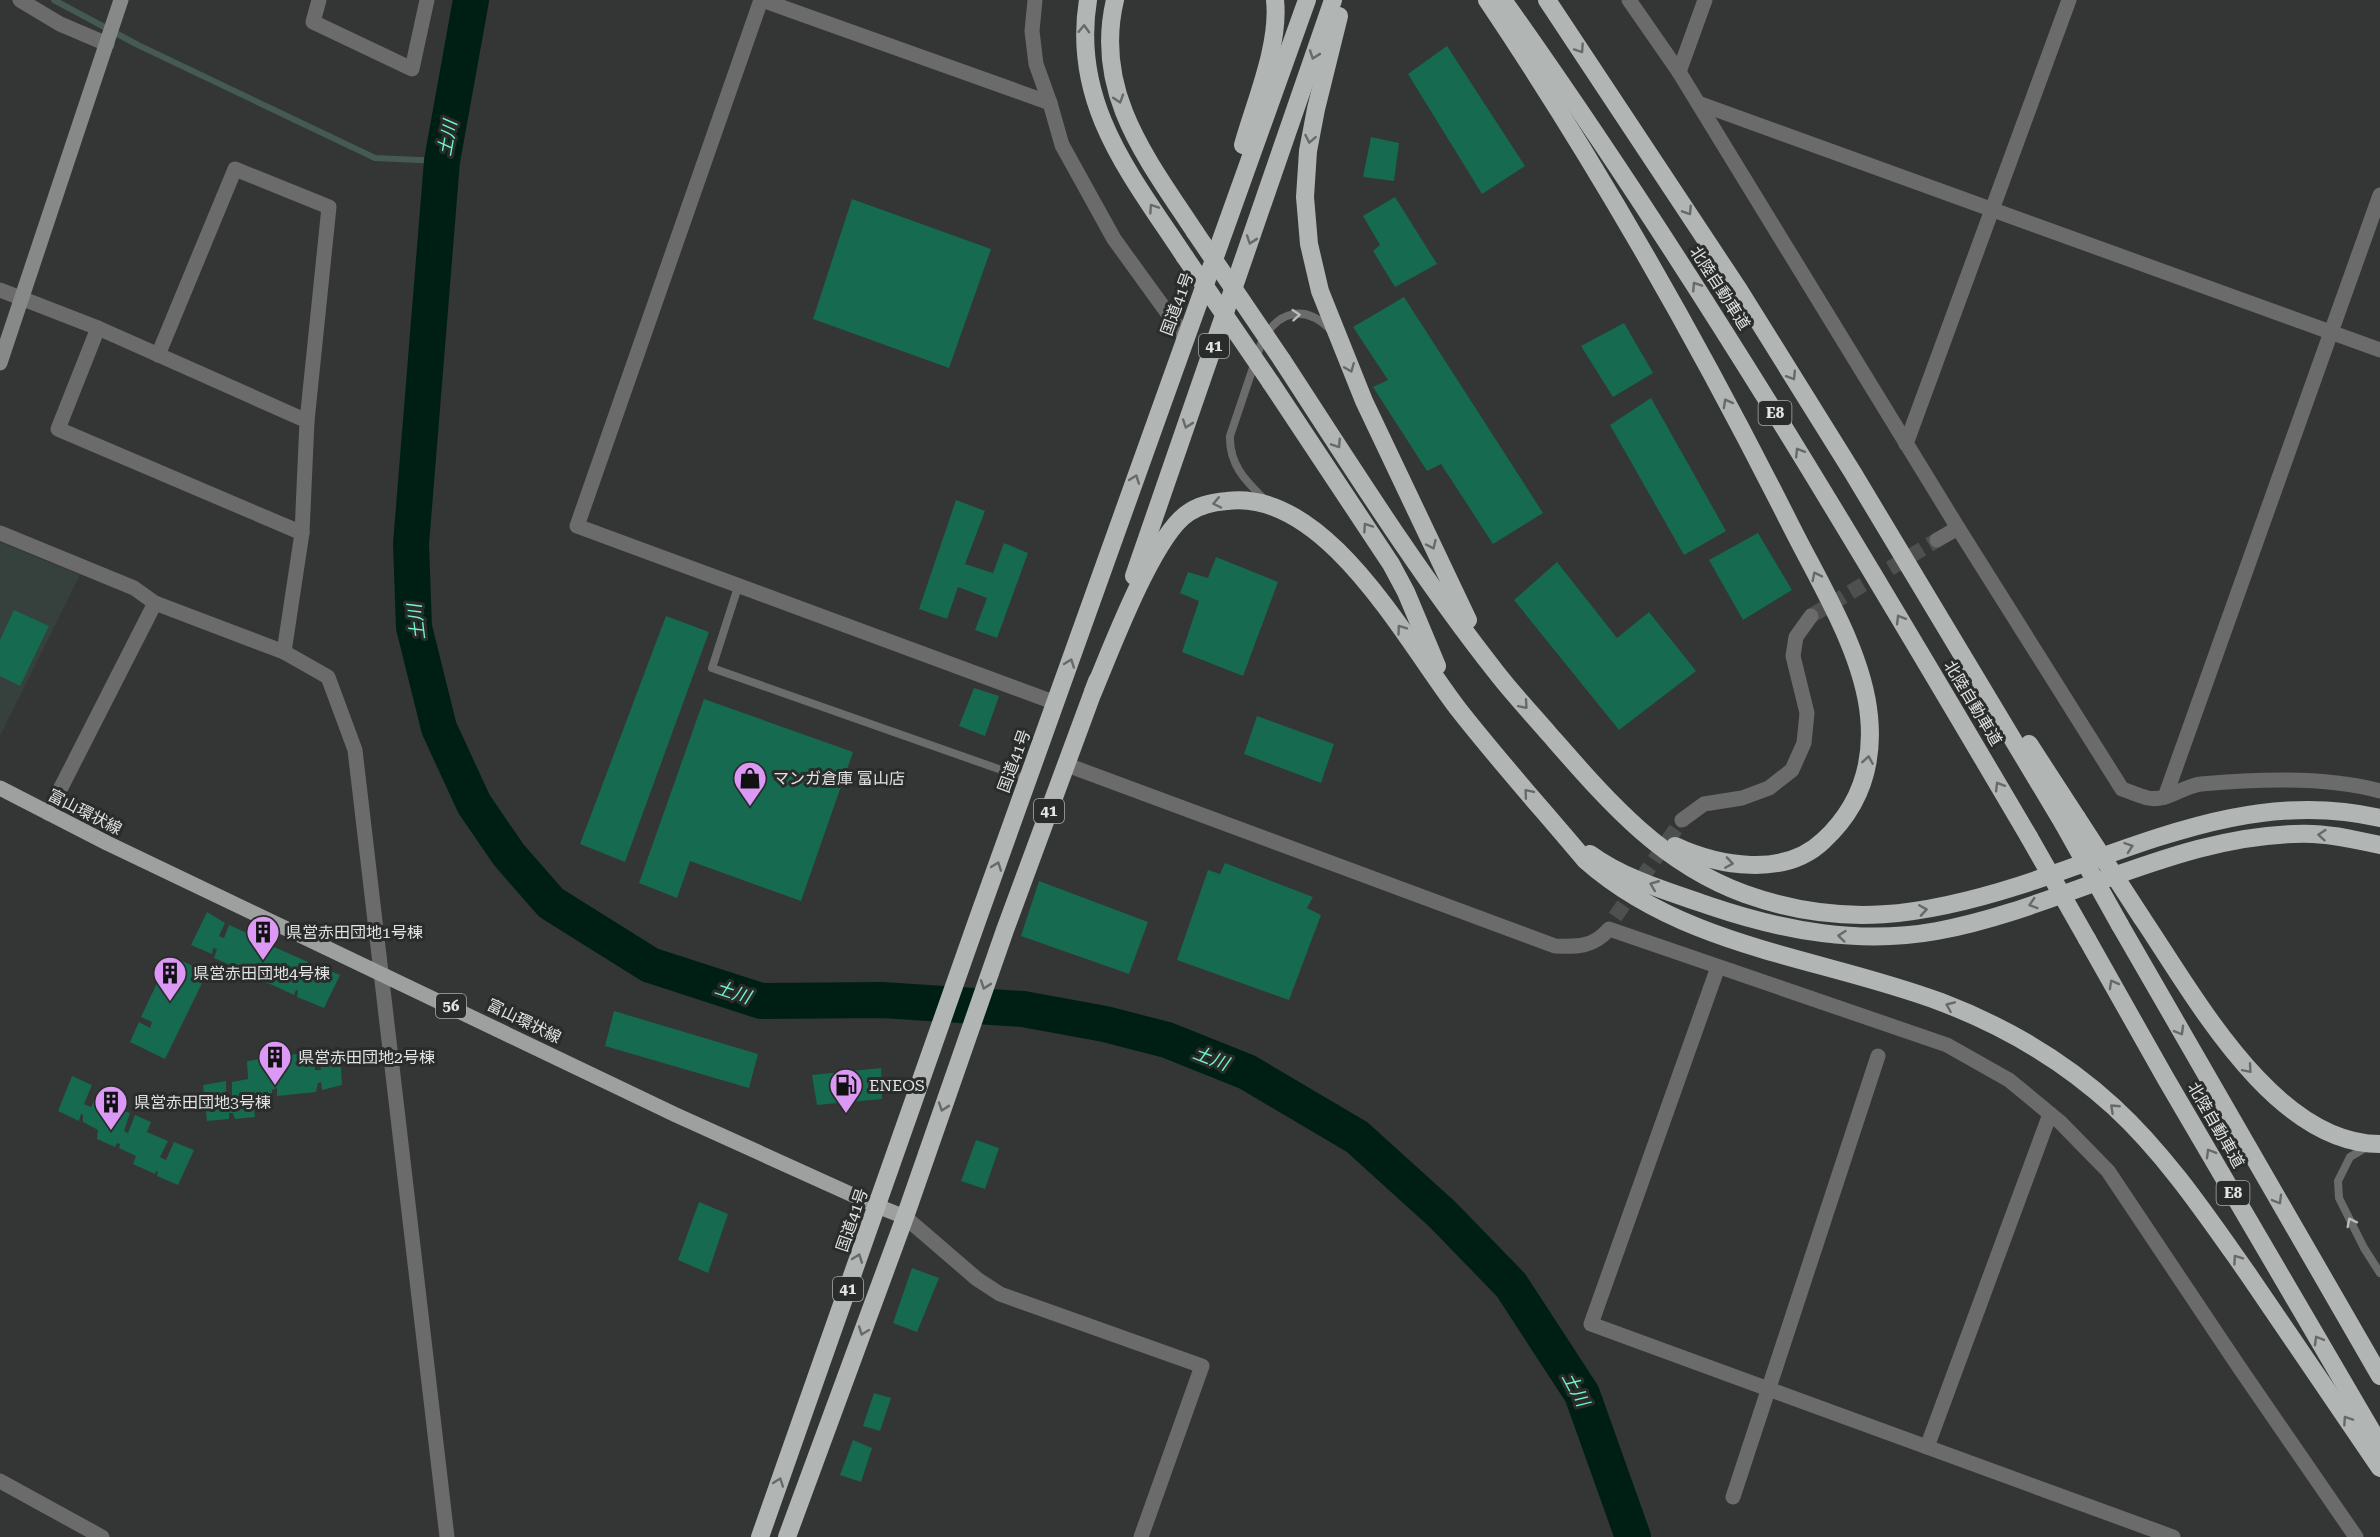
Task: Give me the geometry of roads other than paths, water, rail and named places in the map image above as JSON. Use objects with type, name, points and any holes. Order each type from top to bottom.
[{"type":"highway","points":[[1088,0],[1084,24],[1087,74],[1104,125],[1140,190],[1391,564],[1460,710]]},
{"type":"highway","points":[[1115,0],[1110,23],[1109,49],[1112,76],[1121,105],[1151,166],[1393,530],[1498,675],[1604,798],[1632,826],[1666,852],[1703,874],[1743,893],[1788,906],[1834,915],[1876,916],[1922,911],[1974,900],[2168,833],[2218,819],[2260,811],[2302,808],[2340,811],[2380,818]]},
{"type":"highway","points":[[1185,337],[1270,49],[1275,27],[1275,0]]},
{"type":"highway","name":"国道41号","points":[[760,1537],[977,921],[1307,0]]},
{"type":"highway","name":"41","points":[[787,1537],[1093,692],[1334,0]]},
{"type":"highway","points":[[1343,0],[1308,151],[1305,197],[1309,244],[1320,291],[1339,341],[1396,472],[1463,610],[1498,675]]},
{"type":"highway","points":[[1487,0],[1548,92],[1614,203],[1752,448],[1843,631],[1861,677],[1869,714],[1870,745],[1866,775],[1855,803],[1839,826],[1819,845],[1795,857],[1769,864],[1751,865],[1715,861],[1690,853],[1661,839],[1632,821],[1604,798]]},
{"type":"highway","name":"北陸自動車道","points":[[1503,0],[1612,157],[1812,472],[2029,837],[2166,1079],[2380,1445]]},
{"type":"highway","name":"北陸自動車道","points":[[1547,0],[1720,261],[2070,821],[2120,925],[2380,1376]]},
{"type":"highway","points":[[1093,692],[1144,575],[1170,530],[1188,513],[1212,502],[1239,499],[1267,503],[1294,514],[1322,535],[1352,566],[1381,601],[1460,710],[1585,860],[1606,879],[1656,909],[1748,945],[1939,1001],[1988,1022],[2023,1040],[2075,1076],[2114,1107],[2149,1144],[2186,1189],[2271,1307],[2380,1468]]},
{"type":"highway","points":[[2070,821],[2142,918],[2212,1023],[2272,1095],[2302,1118],[2337,1136],[2376,1144]]},
{"type":"highway","points":[[1566,837],[1594,857],[1623,873],[1720,909],[1810,932],[1860,937],[1889,937],[1937,931],[1986,919],[2182,855],[2235,841],[2277,835],[2313,834],[2348,837],[2380,845]]},
{"type":"main road","name":"富山環状線","points":[[0,788],[676,1115],[877,1206],[905,1216]]},
{"type":"street","points":[[20,0],[60,24],[107,44]]},
{"type":"street","points":[[0,363],[121,0]]},
{"type":"street","points":[[319,0],[313,22],[412,69],[427,0]]},
{"type":"street","points":[[1050,103],[761,0],[577,526],[1056,703]]},
{"type":"street","points":[[1035,0],[1032,31],[1036,64],[1062,145],[1114,239],[1185,337]]},
{"type":"street","points":[[1629,0],[1679,72],[1906,444],[2122,789],[2150,799],[2165,797],[2190,785],[2231,782],[2341,783],[2380,791]]},
{"type":"street","points":[[1679,72],[1705,0]]},
{"type":"street","points":[[1906,444],[2069,0]]},
{"type":"street","points":[[1698,103],[2380,350]]},
{"type":"street","points":[[158,355],[235,169],[329,207],[307,421],[302,532],[284,652]]},
{"type":"street","points":[[2165,797],[2380,195]]},
{"type":"street","points":[[0,290],[98,328],[307,421]]},
{"type":"street","points":[[98,328],[58,429],[302,532]]},
{"type":"street","points":[[1937,540],[1958,528]]},
{"type":"street","points":[[0,533],[134,588],[156,603],[284,652],[328,677],[355,750],[447,1537]]},
{"type":"street","points":[[48,813],[156,603]]},
{"type":"street","points":[[1682,820],[1704,804],[1742,798],[1770,788],[1792,770],[1804,743],[1808,713],[1793,656],[1796,637],[1812,616]]},
{"type":"street","points":[[1067,765],[1555,946],[1583,947],[1602,937],[1612,923],[1718,967],[1947,1046],[2009,1080],[2050,1114],[2108,1171],[2356,1537]]},
{"type":"street","points":[[1718,967],[1591,1324],[2173,1537]]},
{"type":"street","points":[[1733,1497],[1878,1056]]},
{"type":"street","points":[[1927,1447],[2050,1114]]},
{"type":"street","points":[[905,1216],[977,1279],[1000,1294],[1202,1366],[1141,1537]]},
{"type":"street","points":[[0,1481],[102,1537]]},
{"type":"lane","points":[[1267,503],[1242,477],[1234,463],[1230,449],[1230,436],[1262,340],[1269,328],[1280,318],[1300,313],[1322,322],[1339,341]]},
{"type":"lane","points":[[738,587],[712,668],[1028,779]]},
{"type":"lane","points":[[2376,1144],[2350,1157],[2338,1181],[2339,1198],[2364,1248],[2380,1273]]},
{"type":"waterway","points":[[54,0],[138,45],[375,158],[442,161]]},
{"type":"waterway","name":"土川","points":[[471,0],[442,161],[411,544],[414,627],[439,728],[474,804],[509,855],[551,903],[650,965],[761,1001],[882,1000],[1023,1009],[1105,1024],[1167,1040],[1247,1072],[1357,1137],[1442,1214],[1511,1285],[1582,1394],[1633,1537]]},
{"type":"tunnel","points":[[1811,616],[1937,540]]},
{"type":"tunnel","points":[[1615,917],[1682,820]]},
{"type":"place","name":"マンガ倉庫 富山店","points":[[750,807]]},
{"type":"place","name":"県営赤田団地1号棟","points":[[263,961]]},
{"type":"place","name":"県営赤田団地4号棟","points":[[170,1002]]},
{"type":"place","name":"県営赤田団地2号棟","points":[[275,1086]]},
{"type":"place","name":"ENEOS","points":[[846,1114]]},
{"type":"place","name":"県営赤田団地3号棟","points":[[111,1131]]}]
